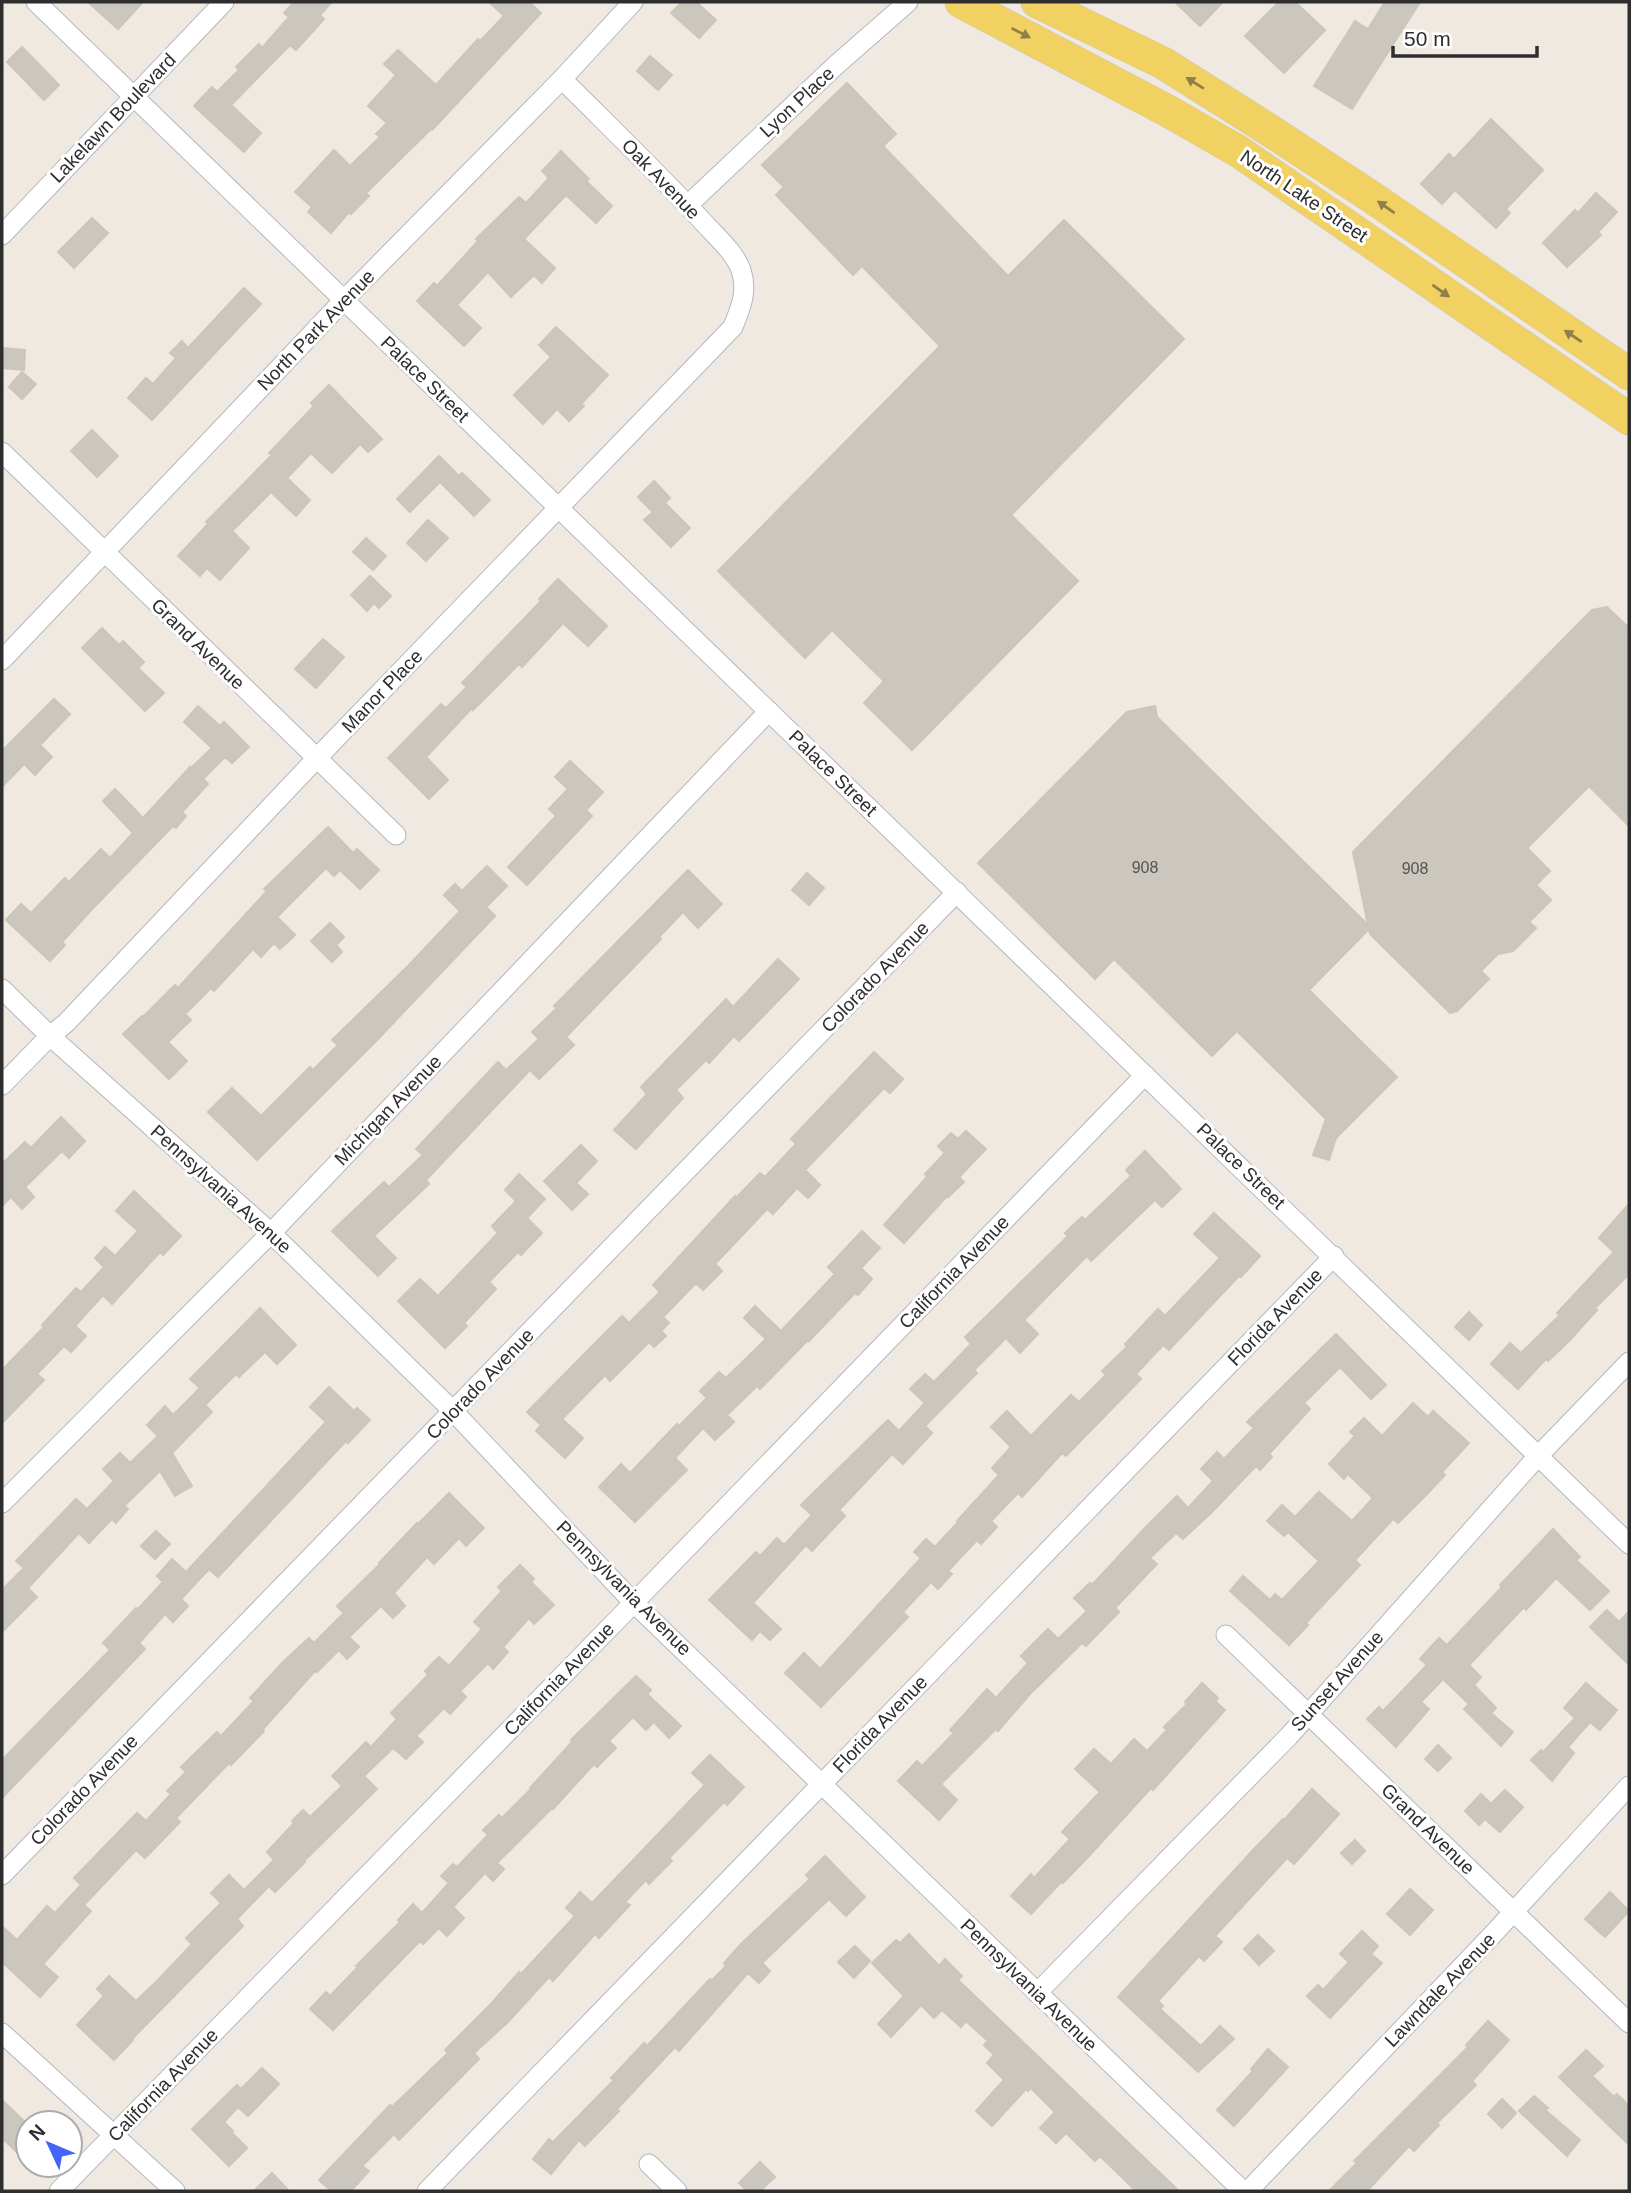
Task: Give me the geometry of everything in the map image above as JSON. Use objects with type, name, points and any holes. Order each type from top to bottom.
[{"type":"main road","name":"North Lake Street","points":[[961,2],[1075,60],[1238,151],[1629,419]]},
{"type":"main road","name":"North Lake Street","points":[[1037,2],[1163,63],[1370,196],[1629,374]]},
{"type":"street","name":"Palace Street","points":[[36,2],[1629,1544]]},
{"type":"street","name":"Lakelawn Boulevard","points":[[2,234],[224,2]]},
{"type":"street","name":"North Park Avenue","points":[[2,660],[633,2]]},
{"type":"street","name":"Lyon Place","points":[[688,205],[835,66],[908,2]]},
{"type":"street","name":"Oak Avenue","points":[[562,79],[688,205],[724,245],[740,268],[745,288]]},
{"type":"street","name":"Manor Place","points":[[2,1085],[66,1023],[316,759],[733,327],[742,306],[745,288]]},
{"type":"street","name":"Grand Avenue","points":[[2,453],[396,835]]},
{"type":"street","name":"Michigan Avenue","points":[[2,1503],[271,1233],[769,711]]},
{"type":"street","name":"Colorado Avenue","points":[[2,1875],[957,892]]},
{"type":"street","name":"Pennsylvania Avenue","points":[[2,989],[50,1036],[271,1233],[454,1412],[634,1602],[1245,2191]]},
{"type":"street","name":"California Avenue","points":[[59,2191],[1145,1075]]},
{"type":"street","name":"Florida Avenue","points":[[427,2191],[1334,1256]]},
{"type":"street","name":"Sunset Avenue","points":[[1037,1993],[1308,1714],[1538,1456],[1629,1362]]},
{"type":"street","name":"Grand Avenue","points":[[1226,1635],[1629,2023]]},
{"type":"street","name":"Lawndale Avenue","points":[[1245,2191],[1515,1911],[1629,1786]]},
{"type":"street","points":[[2,2033],[175,2191]]},
{"type":"street","points":[[649,2164],[677,2191]]},
{"type":"building","points":[[88,2],[143,2],[118,29]]},
{"type":"building","points":[[294,2],[332,2],[320,15],[324,19],[296,50],[290,45],[231,105],[261,133],[244,152],[194,106],[212,87],[217,92],[239,70],[236,67],[259,44],[262,48],[289,17],[284,13]]},
{"type":"building","points":[[489,2],[529,2],[541,13],[432,130],[366,193],[369,196],[351,214],[349,212],[331,233],[308,212],[312,207],[295,192],[334,150],[350,166],[380,137],[376,134],[387,123],[368,106],[396,75],[384,64],[398,50],[436,85],[478,39],[480,41],[504,16]]},
{"type":"building","points":[[682,2],[696,2],[716,20],[699,38],[671,13]]},
{"type":"building","points":[[1175,2],[1223,2],[1200,26]]},
{"type":"building","points":[[1279,2],[1295,2],[1325,30],[1284,73],[1245,36]]},
{"type":"building","points":[[1385,2],[1420,2],[1352,109],[1314,86],[1355,21],[1368,29]]},
{"type":"building","points":[[22,47],[59,85],[44,100],[7,62]]},
{"type":"building","points":[[650,56],[672,75],[658,90],[637,71]]},
{"type":"building","points":[[847,83],[896,134],[883,146],[1008,276],[1064,220],[1184,339],[1011,515],[1078,581],[912,750],[864,703],[884,681],[832,630],[805,658],[718,571],[940,346],[862,266],[853,275],[776,195],[784,187],[762,165]]},
{"type":"building","points":[[1491,119],[1543,170],[1506,209],[1510,213],[1496,228],[1455,190],[1442,204],[1421,184],[1449,154],[1454,159]]},
{"type":"building","points":[[561,151],[612,206],[596,223],[566,195],[524,239],[555,268],[542,283],[534,275],[511,297],[488,272],[457,305],[481,328],[464,346],[417,301],[434,283],[437,286],[478,241],[476,239],[519,197],[526,203],[549,178],[542,171]]},
{"type":"building","points":[[1596,193],[1617,212],[1598,232],[1601,235],[1567,267],[1543,243],[1575,210],[1578,213]]},
{"type":"building","points":[[92,218],[108,233],[74,268],[58,252]]},
{"type":"building","points":[[244,288],[261,304],[152,420],[128,398],[146,378],[153,384],[176,358],[170,353],[182,341],[188,348]]},
{"type":"building","points":[[556,327],[608,375],[569,421],[557,409],[543,424],[514,395],[551,357],[539,345]]},
{"type":"building","points":[[2,348],[25,350],[24,370],[2,368]]},
{"type":"building","points":[[22,372],[36,384],[22,399],[9,387]]},
{"type":"building","points":[[329,385],[382,439],[368,452],[360,444],[332,473],[311,453],[287,478],[310,500],[296,516],[271,492],[232,531],[249,548],[220,580],[207,568],[200,576],[178,556],[208,524],[206,522],[272,455],[269,453],[314,406],[311,403]]},
{"type":"building","points":[[92,430],[118,456],[97,477],[71,451]]},
{"type":"building","points":[[439,456],[459,476],[462,473],[490,500],[474,516],[440,482],[410,512],[397,499]]},
{"type":"building","points":[[654,481],[670,498],[665,503],[690,528],[671,547],[644,520],[653,512],[638,497]]},
{"type":"building","points":[[428,520],[448,538],[426,561],[407,543]]},
{"type":"building","points":[[366,538],[386,556],[373,570],[353,552]]},
{"type":"building","points":[[370,576],[391,596],[379,608],[374,603],[367,611],[351,595]]},
{"type":"building","points":[[558,579],[607,626],[588,646],[563,623],[522,667],[519,664],[473,710],[472,708],[426,757],[448,780],[429,799],[388,758],[441,704],[446,708],[467,687],[462,683],[541,601],[539,599]]},
{"type":"building","points":[[1607,607],[1629,628],[1629,826],[1589,786],[1527,848],[1550,871],[1536,885],[1551,900],[1529,922],[1536,928],[1513,951],[1498,954],[1481,971],[1489,979],[1457,1011],[1450,1013],[1370,934],[1369,929],[1309,990],[1397,1077],[1336,1138],[1329,1160],[1313,1155],[1326,1119],[1237,1031],[1212,1056],[1114,959],[1095,979],[978,863],[1127,712],[1155,706],[1157,717],[1368,925],[1353,852],[1592,610]]},
{"type":"building","points":[[102,628],[119,645],[123,641],[144,662],[138,668],[164,693],[145,711],[82,648]]},
{"type":"building","points":[[323,639],[344,657],[316,688],[295,669]]},
{"type":"building","points":[[54,699],[70,714],[40,745],[52,757],[35,775],[24,764],[2,787],[2,751]]},
{"type":"building","points":[[198,706],[220,726],[224,722],[249,747],[232,763],[225,757],[203,779],[208,784],[182,812],[186,816],[176,828],[173,826],[95,906],[62,942],[65,945],[50,961],[6,920],[21,904],[31,913],[65,878],[69,882],[101,849],[110,858],[133,833],[103,801],[115,789],[143,818],[190,767],[212,748],[184,722]]},
{"type":"building","points":[[570,761],[603,792],[586,810],[592,816],[527,885],[508,867],[556,816],[549,809],[568,789],[555,777]]},
{"type":"building","points":[[328,827],[353,853],[357,849],[379,870],[360,889],[340,870],[334,876],[326,868],[277,917],[295,935],[280,949],[274,943],[261,957],[253,949],[214,991],[211,988],[185,1014],[191,1020],[168,1042],[187,1061],[169,1079],[123,1034],[175,985],[178,988],[267,891],[264,889]]},
{"type":"building","points":[[487,866],[507,886],[486,907],[495,916],[378,1039],[257,1160],[208,1112],[232,1088],[261,1116],[310,1067],[313,1070],[338,1045],[332,1040],[460,911],[444,895],[455,884],[462,891]]},
{"type":"building","points":[[688,870],[722,904],[698,928],[683,912],[659,937],[661,939],[566,1037],[574,1045],[539,1079],[530,1070],[426,1180],[429,1184],[374,1236],[396,1258],[378,1276],[332,1231],[384,1182],[389,1187],[423,1155],[416,1149],[498,1062],[506,1070],[539,1039],[532,1032],[557,1008],[554,1006]]},
{"type":"building","points":[[807,873],[824,888],[809,905],[792,890]]},
{"type":"building","points":[[330,923],[344,937],[336,945],[342,952],[332,962],[311,941]]},
{"type":"building","points":[[778,959],[799,979],[739,1041],[734,1036],[709,1063],[706,1060],[676,1090],[683,1098],[636,1149],[614,1130],[647,1094],[641,1087],[726,999],[733,1007]]},
{"type":"building","points":[[874,1052],[903,1079],[890,1093],[884,1088],[805,1170],[820,1185],[808,1198],[797,1188],[773,1214],[767,1209],[715,1264],[722,1271],[703,1290],[696,1283],[663,1317],[669,1323],[661,1331],[666,1336],[654,1347],[649,1342],[610,1381],[605,1375],[562,1419],[583,1438],[565,1458],[536,1431],[541,1425],[527,1412],[622,1316],[629,1323],[660,1292],[653,1285],[735,1196],[736,1198],[760,1173],[765,1177],[796,1144],[791,1139]]},
{"type":"building","points":[[61,1117],[85,1141],[69,1158],[62,1151],[25,1187],[34,1197],[22,1209],[11,1197],[2,1206],[2,1164],[25,1142],[31,1148]]},
{"type":"building","points":[[966,1131],[986,1149],[959,1177],[964,1182],[947,1196],[904,1243],[884,1225],[945,1153],[938,1146],[951,1133],[958,1139]]},
{"type":"building","points":[[581,1145],[597,1161],[576,1183],[588,1194],[572,1210],[544,1181]]},
{"type":"building","points":[[1145,1151],[1181,1189],[1162,1207],[1155,1200],[1091,1261],[1087,1256],[1024,1320],[1038,1334],[1020,1353],[1006,1338],[974,1370],[977,1373],[925,1426],[932,1433],[903,1464],[892,1454],[839,1510],[845,1516],[812,1551],[806,1545],[753,1603],[781,1629],[770,1640],[760,1631],[752,1640],[709,1600],[756,1552],[760,1556],[777,1538],[784,1545],[812,1515],[801,1505],[888,1420],[899,1431],[925,1403],[910,1389],[925,1374],[934,1382],[971,1344],[965,1337],[1068,1236],[1065,1233],[1082,1217],[1085,1220],[1131,1176],[1126,1170]]},
{"type":"building","points":[[519,1174],[545,1199],[527,1218],[542,1233],[521,1255],[518,1252],[489,1282],[496,1289],[464,1323],[467,1326],[445,1348],[398,1301],[420,1279],[438,1296],[498,1233],[492,1226],[516,1201],[505,1190]]},
{"type":"building","points":[[134,1191],[181,1236],[163,1255],[160,1252],[112,1304],[103,1295],[75,1326],[86,1336],[71,1352],[64,1346],[37,1374],[44,1380],[2,1423],[2,1370],[44,1327],[42,1325],[76,1288],[81,1292],[104,1267],[95,1258],[105,1247],[115,1256],[138,1231],[116,1211]]},
{"type":"building","points":[[1629,1204],[1629,1274],[1595,1308],[1597,1310],[1570,1340],[1548,1361],[1546,1359],[1518,1389],[1491,1364],[1510,1343],[1521,1353],[1560,1315],[1557,1313],[1614,1252],[1599,1238]]},
{"type":"building","points":[[1214,1213],[1260,1256],[1169,1350],[1163,1345],[1136,1374],[1141,1379],[1066,1456],[1062,1453],[1022,1497],[1018,1493],[991,1521],[997,1527],[981,1544],[977,1540],[948,1571],[952,1574],[938,1589],[931,1582],[903,1612],[908,1617],[821,1707],[785,1673],[804,1653],[820,1669],[921,1558],[914,1552],[926,1539],[935,1547],[999,1475],[992,1468],[1011,1447],[991,1427],[1007,1411],[1031,1436],[1071,1395],[1079,1402],[1106,1375],[1102,1371],[1127,1347],[1125,1344],[1158,1309],[1165,1316],[1220,1258],[1194,1234]]},
{"type":"building","points":[[862,1231],[880,1248],[861,1268],[872,1279],[760,1389],[757,1386],[727,1415],[734,1422],[715,1440],[703,1428],[675,1458],[687,1470],[635,1522],[599,1487],[621,1464],[630,1473],[677,1424],[679,1426],[707,1398],[700,1391],[719,1372],[726,1378],[766,1339],[744,1318],[755,1306],[781,1331],[835,1274],[828,1267]]},
{"type":"building","points":[[260,1308],[296,1345],[277,1364],[265,1352],[239,1377],[236,1374],[205,1405],[212,1412],[172,1453],[192,1486],[175,1496],[160,1471],[124,1506],[128,1509],[116,1523],[112,1519],[89,1543],[79,1533],[28,1588],[37,1597],[2,1632],[2,1590],[24,1568],[16,1561],[76,1499],[87,1509],[114,1481],[103,1469],[120,1453],[130,1463],[158,1436],[147,1425],[165,1406],[173,1415],[200,1388],[190,1379]]},
{"type":"building","points":[[1469,1312],[1482,1325],[1469,1340],[1455,1327]]},
{"type":"building","points":[[1336,1334],[1386,1385],[1371,1399],[1340,1367],[1304,1403],[1310,1409],[1269,1454],[1272,1457],[1260,1470],[1256,1466],[1183,1539],[1176,1533],[1150,1558],[1157,1564],[1115,1608],[1119,1612],[1086,1646],[1082,1643],[1030,1694],[998,1731],[996,1729],[941,1784],[957,1800],[939,1820],[898,1781],[917,1761],[922,1766],[954,1733],[950,1730],[987,1689],[996,1698],[1028,1663],[1021,1656],[1048,1629],[1058,1639],[1087,1611],[1074,1598],[1090,1583],[1092,1585],[1177,1496],[1188,1508],[1213,1481],[1201,1469],[1217,1452],[1224,1459],[1254,1428],[1247,1422]]},
{"type":"building","points":[[329,1387],[354,1411],[357,1408],[370,1420],[348,1443],[346,1441],[218,1577],[209,1569],[181,1599],[188,1606],[173,1622],[165,1614],[139,1643],[145,1649],[2,1798],[2,1760],[110,1650],[103,1643],[163,1582],[157,1576],[172,1559],[186,1572],[326,1422],[310,1407]]},
{"type":"building","points":[[1413,1403],[1428,1417],[1433,1411],[1469,1443],[1442,1472],[1445,1475],[1426,1495],[1398,1523],[1393,1519],[1355,1560],[1360,1565],[1289,1645],[1230,1591],[1243,1576],[1270,1600],[1275,1594],[1282,1600],[1319,1561],[1288,1532],[1284,1536],[1267,1521],[1282,1505],[1295,1517],[1319,1492],[1352,1521],[1373,1498],[1348,1474],[1344,1479],[1329,1464],[1355,1436],[1350,1432],[1364,1418],[1382,1436]]},
{"type":"building","points":[[449,1493],[484,1528],[466,1546],[459,1538],[434,1564],[427,1557],[394,1593],[405,1606],[393,1618],[381,1606],[349,1637],[359,1647],[347,1659],[339,1650],[315,1671],[264,1731],[176,1818],[180,1822],[145,1858],[136,1850],[84,1905],[91,1911],[43,1964],[58,1977],[40,1997],[2,1962],[2,1926],[17,1940],[47,1906],[55,1913],[81,1885],[74,1878],[137,1813],[146,1821],[171,1794],[167,1791],[186,1772],[181,1767],[217,1732],[221,1736],[254,1701],[250,1698],[283,1662],[309,1638],[314,1643],[344,1613],[337,1606]]},
{"type":"building","points":[[1553,1529],[1580,1557],[1576,1560],[1609,1591],[1590,1610],[1556,1578],[1526,1610],[1524,1607],[1469,1665],[1481,1677],[1474,1685],[1496,1708],[1491,1713],[1513,1732],[1501,1746],[1464,1709],[1469,1704],[1443,1679],[1421,1702],[1429,1709],[1396,1747],[1367,1719],[1379,1707],[1383,1711],[1427,1665],[1420,1659],[1439,1638],[1447,1645]]},
{"type":"building","points":[[156,1531],[170,1544],[155,1559],[141,1546]]},
{"type":"building","points":[[520,1565],[534,1579],[531,1582],[554,1605],[534,1624],[529,1618],[503,1647],[508,1652],[493,1669],[488,1663],[460,1691],[466,1697],[450,1714],[444,1708],[416,1736],[423,1742],[406,1759],[393,1748],[364,1776],[377,1789],[275,1892],[269,1886],[237,1919],[243,1926],[114,2060],[77,2025],[104,1996],[97,1989],[109,1976],[136,2001],[158,1980],[192,1944],[186,1938],[221,1903],[211,1893],[229,1875],[244,1890],[274,1860],[267,1852],[303,1810],[310,1817],[342,1786],[332,1776],[366,1742],[371,1747],[397,1719],[391,1713],[428,1675],[425,1671],[439,1657],[449,1666],[482,1629],[474,1622],[502,1591],[498,1587]]},
{"type":"building","points":[[1607,1610],[1619,1622],[1629,1611],[1629,1665],[1590,1627]]},
{"type":"building","points":[[636,1676],[651,1690],[647,1694],[681,1726],[669,1738],[654,1722],[646,1730],[633,1717],[609,1741],[616,1748],[597,1767],[594,1764],[553,1809],[497,1863],[504,1869],[493,1881],[485,1873],[453,1907],[464,1918],[447,1936],[439,1928],[423,1944],[420,1941],[333,2030],[310,2009],[326,1992],[330,1996],[400,1922],[398,1920],[413,1904],[422,1913],[449,1883],[441,1876],[453,1864],[457,1867],[488,1835],[483,1830],[499,1815],[502,1818],[531,1789],[571,1740]]},
{"type":"building","points":[[1202,1683],[1218,1698],[1215,1701],[1225,1710],[1153,1790],[1151,1788],[1031,1914],[1011,1896],[1031,1874],[1034,1878],[1070,1839],[1062,1832],[1100,1792],[1075,1769],[1094,1749],[1111,1764],[1134,1739],[1147,1751],[1167,1730],[1164,1727],[1187,1704],[1185,1702]]},
{"type":"building","points":[[1586,1683],[1617,1710],[1600,1730],[1590,1722],[1568,1747],[1574,1753],[1552,1781],[1531,1760],[1541,1750],[1543,1752],[1575,1718],[1564,1708]]},
{"type":"building","points":[[1438,1745],[1451,1758],[1438,1771],[1425,1759]]},
{"type":"building","points":[[710,1755],[744,1787],[727,1805],[724,1802],[669,1858],[672,1861],[649,1884],[646,1880],[625,1902],[630,1905],[599,1938],[595,1934],[553,1981],[549,1977],[508,2022],[474,2053],[479,2059],[399,2140],[394,2134],[362,2166],[369,2171],[351,2191],[331,2191],[319,2180],[390,2105],[392,2107],[448,2053],[445,2050],[575,1916],[566,1908],[580,1892],[592,1903],[705,1785],[692,1773]]},
{"type":"building","points":[[1312,1789],[1339,1814],[1294,1864],[1287,1858],[1215,1936],[1222,1942],[1204,1961],[1199,1956],[1158,2001],[1163,2006],[1160,2009],[1201,2046],[1220,2026],[1234,2039],[1198,2072],[1118,1997]]},
{"type":"building","points":[[1505,1790],[1523,1807],[1500,1832],[1485,1819],[1479,1825],[1465,1811],[1481,1794],[1491,1804]]},
{"type":"building","points":[[1355,1840],[1365,1851],[1352,1864],[1341,1853]]},
{"type":"building","points":[[825,1856],[865,1897],[846,1916],[829,1899],[762,1963],[770,1971],[759,1983],[748,1973],[679,2051],[675,2047],[585,2146],[579,2140],[551,2174],[533,2159],[549,2139],[553,2142],[614,2080],[611,2078],[644,2043],[647,2046],[710,1979],[711,1981],[726,1966],[724,1963],[741,1944],[810,1879],[806,1875]]},
{"type":"building","points":[[1410,1889],[1433,1910],[1410,1935],[1387,1914]]},
{"type":"building","points":[[1610,1892],[1629,1911],[1605,1937],[1585,1919]]},
{"type":"building","points":[[1362,1931],[1378,1946],[1371,1954],[1382,1963],[1330,2018],[1307,1996],[1318,1985],[1323,1990],[1349,1962],[1340,1954]]},
{"type":"building","points":[[909,1934],[939,1966],[945,1959],[962,1976],[958,1980],[1179,2191],[1136,2191],[1100,2156],[1095,2161],[1066,2133],[1056,2143],[1040,2128],[1055,2112],[1031,2088],[1028,2091],[1026,2089],[992,2126],[976,2111],[1004,2080],[987,2063],[994,2055],[984,2045],[988,2041],[966,2021],[961,2027],[942,2010],[934,2018],[921,2005],[891,2037],[878,2024],[904,1996],[872,1963],[896,1940],[900,1943]]},
{"type":"building","points":[[1258,1935],[1274,1951],[1259,1965],[1244,1949]]},
{"type":"building","points":[[855,1946],[870,1961],[854,1978],[838,1962]]},
{"type":"building","points":[[1488,2021],[1509,2040],[1472,2081],[1476,2085],[1437,2123],[1439,2125],[1414,2151],[1409,2146],[1367,2191],[1329,2191],[1357,2163],[1354,2161],[1468,2047],[1466,2045]]},
{"type":"building","points":[[1268,2049],[1288,2067],[1234,2126],[1217,2110],[1253,2071],[1251,2069]]},
{"type":"building","points":[[1586,2050],[1603,2066],[1592,2076],[1614,2097],[1617,2094],[1629,2106],[1629,2145],[1559,2077]]},
{"type":"building","points":[[262,2068],[279,2084],[248,2116],[238,2107],[224,2122],[247,2148],[229,2166],[192,2129],[237,2085],[241,2089]]},
{"type":"building","points":[[1534,2096],[1548,2108],[1545,2110],[1580,2140],[1567,2156],[1519,2111]]},
{"type":"building","points":[[1502,2099],[1516,2113],[1502,2128],[1488,2114]]},
{"type":"building","points":[[2,2100],[14,2112],[14,2149],[2,2138]]},
{"type":"building","points":[[760,2162],[775,2177],[760,2191],[747,2191],[739,2183]]},
{"type":"building","points":[[272,2173],[289,2191],[254,2191]]}]
